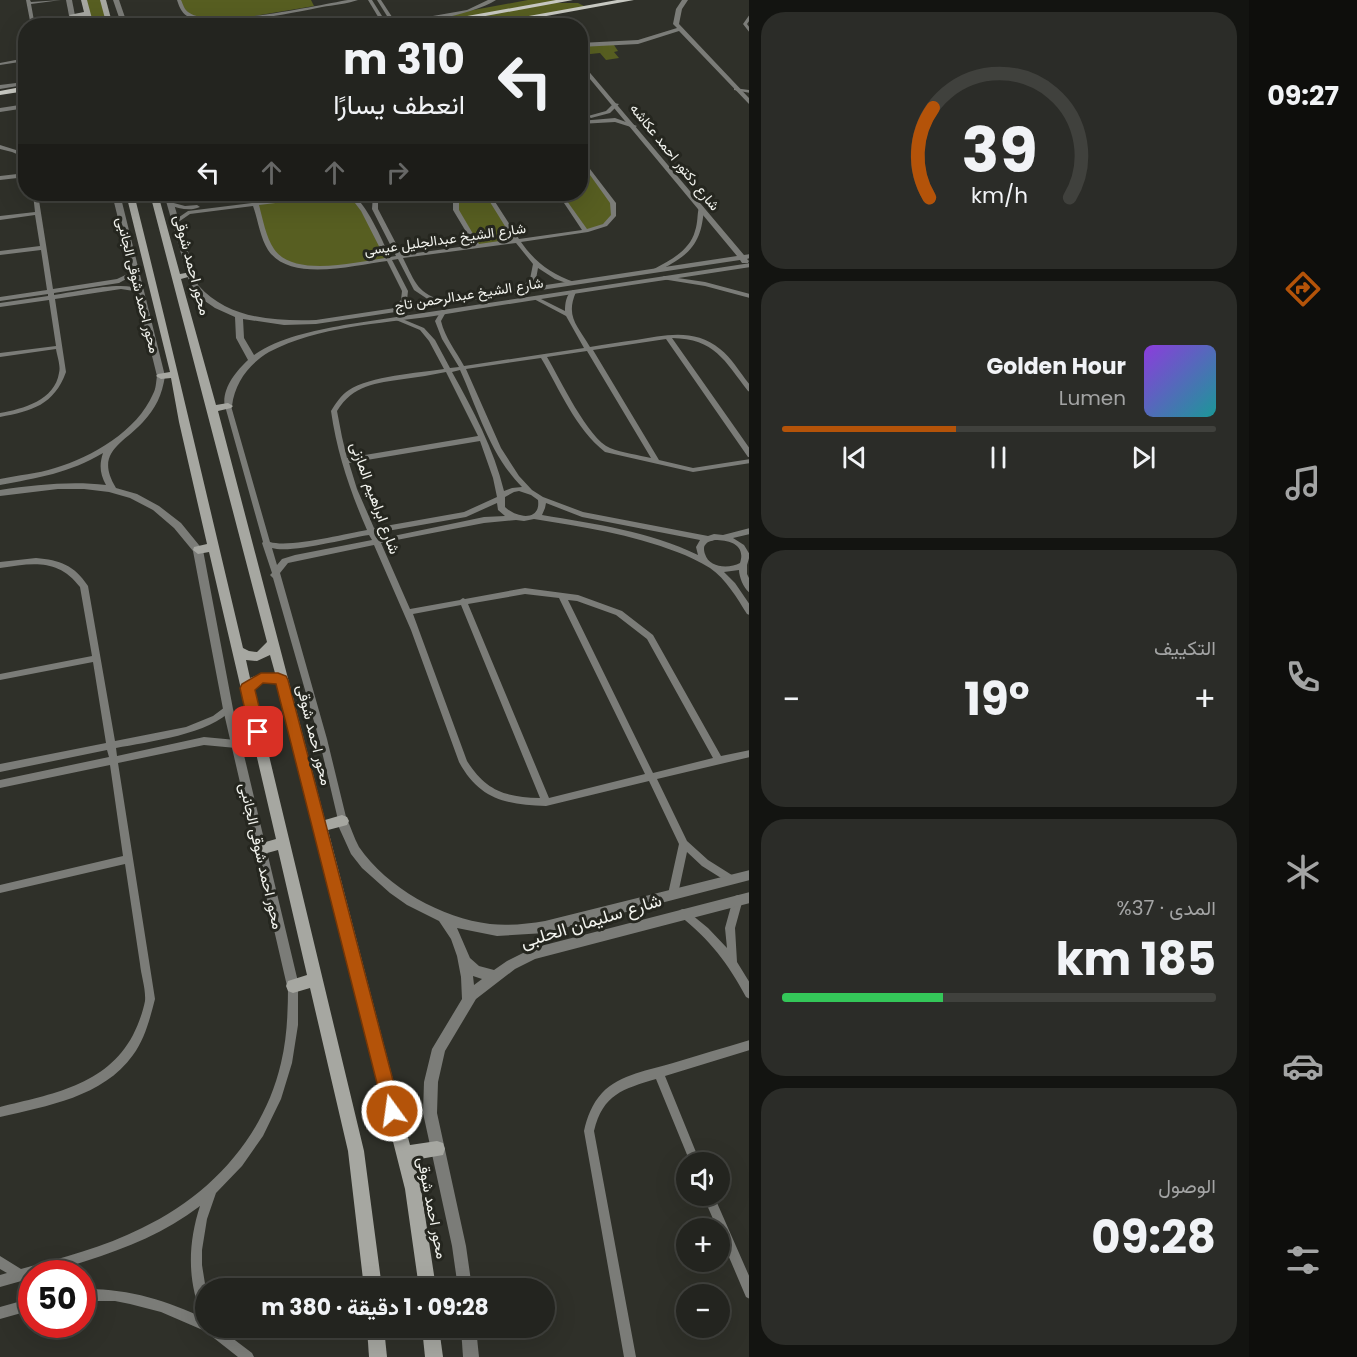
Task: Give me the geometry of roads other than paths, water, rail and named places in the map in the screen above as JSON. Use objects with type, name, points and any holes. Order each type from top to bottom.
[{"type":"main road","points":[[84,0],[89,18]]},
{"type":"main road","points":[[103,0],[108,18]]},
{"type":"main road","points":[[444,18],[569,0]]},
{"type":"main road","points":[[601,0],[611,4]]},
{"type":"main road","points":[[527,18],[630,0]]},
{"type":"main road","points":[[553,3],[581,3],[586,6],[585,9]]},
{"type":"main road","points":[[72,15],[88,14]]},
{"type":"main road","points":[[0,93],[18,90]]},
{"type":"main road","points":[[0,101],[18,98]]},
{"type":"main road","points":[[132,201],[175,374],[356,1151],[372,1278]]},
{"type":"main road","name":"محور احمد شوقى","points":[[156,201],[413,1189],[426,1278]]},
{"type":"main road","points":[[176,277],[191,275]]},
{"type":"main road","points":[[161,376],[175,374]]},
{"type":"main road","points":[[211,409],[228,406]]},
{"type":"main road","points":[[198,550],[214,547]]},
{"type":"main road","points":[[239,651],[246,656],[255,657],[265,654],[272,644]]},
{"type":"main road","points":[[247,688],[261,678],[274,677],[282,680]]},
{"type":"main road","points":[[319,827],[342,821]]},
{"type":"main road","points":[[260,849],[284,843]]},
{"type":"main road","points":[[293,986],[315,980]]},
{"type":"main road","points":[[404,1154],[437,1149]]},
{"type":"main road","points":[[377,1338],[378,1357]]},
{"type":"main road","points":[[432,1338],[434,1357]]},
{"type":"street","points":[[32,18],[29,2],[59,0]]},
{"type":"street","points":[[69,0],[73,18]]},
{"type":"street","points":[[116,0],[122,18]]},
{"type":"street","points":[[179,0],[187,14],[204,18]]},
{"type":"street","points":[[310,0],[314,6]]},
{"type":"street","points":[[243,18],[356,0]]},
{"type":"street","points":[[370,0],[379,18]]},
{"type":"street","points":[[380,0],[391,18]]},
{"type":"street","points":[[444,18],[478,9],[493,0]]},
{"type":"street","points":[[685,0],[679,9],[676,24],[749,102]]},
{"type":"street","points":[[749,17],[745,24],[749,30]]},
{"type":"street","points":[[588,45],[638,42],[680,29]]},
{"type":"street","points":[[0,64],[18,61]]},
{"type":"street","name":"شارع دكتور احمد عكاشه","points":[[588,72],[748,262]]},
{"type":"street","points":[[0,87],[16,85]]},
{"type":"street","points":[[736,89],[749,92]]},
{"type":"street","points":[[588,116],[608,112],[616,104]]},
{"type":"street","points":[[0,110],[18,107]]},
{"type":"street","points":[[588,122],[605,120],[634,126]]},
{"type":"street","points":[[0,147],[18,153]]},
{"type":"street","name":"شارع الشيخ عبدالجليل عيسى","points":[[255,201],[273,255],[283,263],[300,268],[323,268],[586,231],[604,225],[611,220],[615,209],[588,169]]},
{"type":"street","points":[[0,178],[18,176]]},
{"type":"street","points":[[0,415],[28,409],[54,392],[63,372],[36,201]]},
{"type":"street","name":"محور احمد شوقى الجانبى","points":[[118,201],[161,376]]},
{"type":"street","points":[[169,201],[194,285],[206,299],[239,314],[240,338],[253,361]]},
{"type":"street","points":[[170,204],[191,208],[240,201]]},
{"type":"street","points":[[175,222],[188,213],[245,201]]},
{"type":"street","points":[[356,201],[364,211],[389,259],[405,296],[394,310],[398,319],[419,327],[428,334],[482,438],[495,471],[501,508],[515,518]]},
{"type":"street","points":[[373,201],[416,289],[431,299],[444,303]]},
{"type":"street","points":[[456,201],[456,210],[478,247]]},
{"type":"street","points":[[493,201],[535,265],[573,288],[568,303],[568,315],[657,462]]},
{"type":"street","points":[[565,201],[586,231]]},
{"type":"street","points":[[656,270],[680,256],[695,242],[701,226],[701,208]]},
{"type":"street","points":[[0,218],[37,213]]},
{"type":"street","points":[[0,253],[42,248]]},
{"type":"street","name":"شارع الشيخ عبدالرحمن تاج","points":[[228,406],[229,393],[236,378],[253,361],[265,352],[296,338],[398,319],[535,298],[656,270],[748,262]]},
{"type":"street","name":"شارع الشيخ عبدالرحمن تاج","points":[[239,314],[268,321],[300,323],[520,291],[664,278],[748,262]]},
{"type":"street","points":[[520,291],[533,279],[535,265]]},
{"type":"street","points":[[0,305],[119,281],[136,272]]},
{"type":"street","points":[[664,278],[705,284],[749,296]]},
{"type":"street","points":[[0,299],[121,287],[141,290]]},
{"type":"street","points":[[535,298],[568,315]]},
{"type":"street","points":[[443,312],[438,321],[440,330],[462,367],[502,455],[511,470],[529,490],[542,499],[582,514],[708,539],[749,531]]},
{"type":"street","points":[[666,336],[749,454]]},
{"type":"street","name":"شارع ابراهيم المازنى","points":[[749,389],[713,344],[695,338],[666,336],[365,384],[344,395],[334,411],[345,461],[370,532],[408,612],[469,773],[486,790],[503,798],[520,802],[546,802],[749,753]]},
{"type":"street","points":[[0,355],[59,347]]},
{"type":"street","points":[[543,355],[588,432],[599,445],[615,453],[693,470],[749,461]]},
{"type":"street","points":[[112,488],[104,469],[107,452],[116,440],[150,409],[158,394],[161,376]]},
{"type":"street","points":[[228,406],[322,739],[342,821]]},
{"type":"street","points":[[345,461],[482,438]]},
{"type":"street","points":[[0,482],[74,465],[116,440]]},
{"type":"street","points":[[74,465],[104,469]]},
{"type":"street","points":[[75,484],[104,469]]},
{"type":"street","points":[[0,493],[75,484],[112,488],[143,499],[159,509],[187,535],[198,550]]},
{"type":"street","points":[[266,543],[278,547],[293,546],[466,514],[501,498],[512,490],[529,490]]},
{"type":"street","points":[[534,516],[542,509],[542,499]]},
{"type":"street","points":[[274,575],[285,561],[295,558],[484,520],[534,516],[647,536],[680,548],[710,565],[733,569],[743,565]]},
{"type":"street","points":[[725,537],[742,546],[748,555],[743,565],[743,574],[749,588]]},
{"type":"street","points":[[708,539],[700,547],[700,552],[710,565],[732,585],[749,610]]},
{"type":"street","name":"محور احمد شوقى الجانبى","points":[[198,550],[228,709],[293,986]]},
{"type":"street","points":[[0,565],[39,560],[54,562],[68,567],[78,576],[84,586],[150,999],[145,1023],[134,1047],[116,1068],[93,1084],[67,1095],[0,1112]]},
{"type":"street","points":[[408,612],[525,591],[600,604],[619,613],[650,637],[718,760]]},
{"type":"street","points":[[562,596],[684,844],[705,863],[732,880]]},
{"type":"street","points":[[463,601],[546,802]]},
{"type":"street","points":[[0,677],[96,658]]},
{"type":"street","points":[[0,768],[187,730],[202,725],[228,709]]},
{"type":"street","points":[[0,784],[204,741],[236,744]]},
{"type":"street","name":"شارع سليمان الحلبى","points":[[342,821],[354,848],[383,881],[407,898],[441,915],[465,925],[483,929],[534,928],[749,875]]},
{"type":"street","points":[[673,894],[684,844]]},
{"type":"street","points":[[0,890],[128,859]]},
{"type":"street","points":[[733,962],[730,928],[744,898]]},
{"type":"street","name":"شارع سليمان الحلبى","points":[[437,1149],[430,1113],[431,1082],[438,1049],[468,1000],[494,976],[533,954],[744,898]]},
{"type":"street","points":[[683,913],[701,927],[733,962],[749,992]]},
{"type":"street","points":[[441,915],[458,941],[466,962],[468,1000]]},
{"type":"street","points":[[458,941],[465,925]]},
{"type":"street","points":[[466,962],[476,970],[494,976]]},
{"type":"street","points":[[64,1260],[147,1232],[181,1213],[212,1188],[246,1152],[267,1119],[281,1085],[295,1019],[293,986]]},
{"type":"street","points":[[638,1357],[630,1357],[590,1131],[593,1114],[600,1101],[611,1090],[658,1072],[749,1045]]},
{"type":"street","points":[[658,1072],[691,1152]]},
{"type":"street","points":[[437,1149],[449,1196],[463,1278]]},
{"type":"street","points":[[197,1278],[195,1242],[201,1214],[212,1188]]},
{"type":"street","points":[[713,1206],[749,1291]]},
{"type":"street","points":[[0,1262],[18,1274]]},
{"type":"street","points":[[0,1281],[18,1276]]},
{"type":"street","points":[[96,1294],[136,1298],[175,1309],[195,1319]]},
{"type":"street","points":[[0,1313],[18,1308]]},
{"type":"street","points":[[224,1338],[248,1357]]},
{"type":"street","points":[[470,1338],[471,1357]]}]
